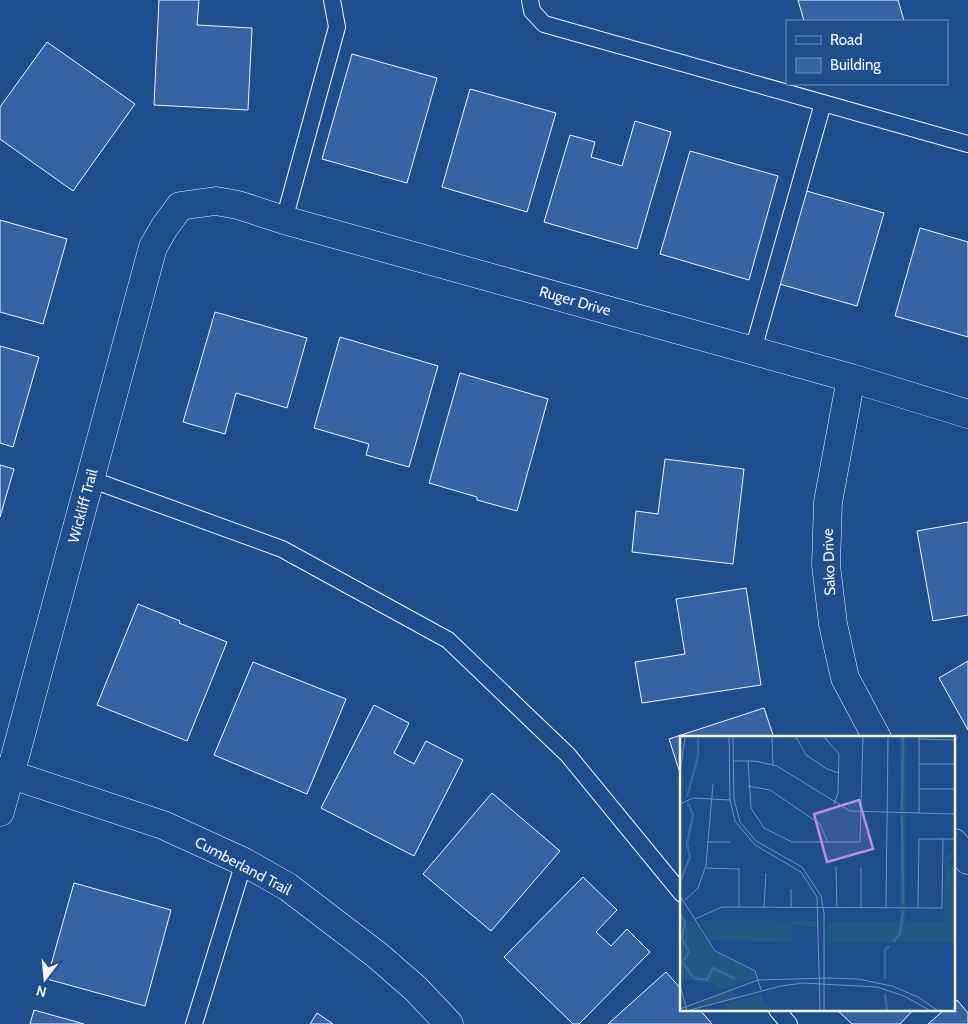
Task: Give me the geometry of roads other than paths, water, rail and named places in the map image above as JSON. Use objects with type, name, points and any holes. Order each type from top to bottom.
[{"type":"street","name":"Ruger Drive","points":[[180,206],[216,200],[238,205],[284,220],[852,378],[968,414]]},
{"type":"street","name":"Wickliff Trail","points":[[0,812],[6,773],[90,479],[153,247],[180,206]]},
{"type":"street","name":"Sako Drive","points":[[852,378],[828,502],[826,565],[833,624],[845,678],[876,736]]},
{"type":"street","name":"Cumberland Trail","points":[[6,773],[162,825],[244,862],[288,887],[377,955],[416,989],[449,1024]]},
{"type":"street","points":[[956,845],[968,860]]},
{"type":"lane","points":[[284,220],[336,27],[332,0]]},
{"type":"lane","points":[[530,0],[532,11],[544,24],[968,144]]},
{"type":"lane","points":[[753,350],[823,103]]},
{"type":"lane","points":[[90,479],[282,549],[448,640],[568,755],[680,892]]},
{"type":"lane","points":[[194,1024],[244,862]]},
{"type":"lane","points":[[779,1012],[789,1024]]}]
